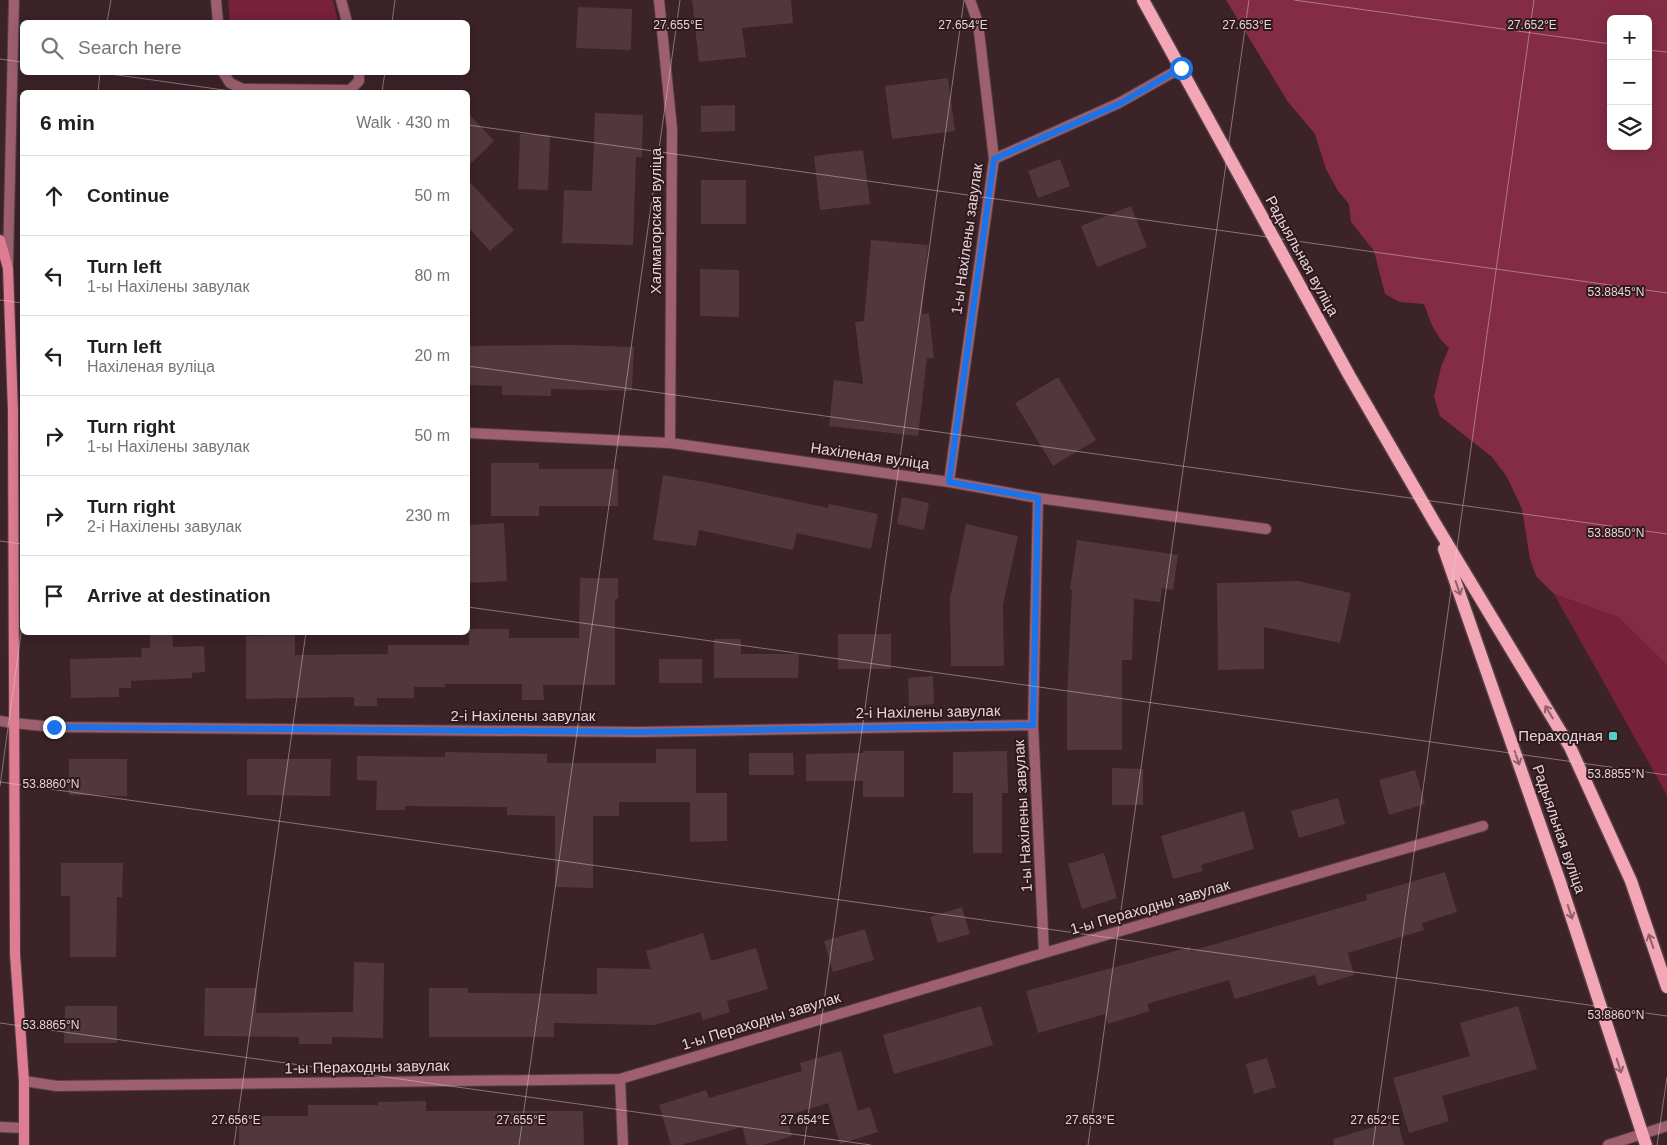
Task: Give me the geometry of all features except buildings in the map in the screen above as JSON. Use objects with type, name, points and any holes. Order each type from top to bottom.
[{"type":"main road","name":"Радыяльная вуліца","points":[[1143,0],[1350,375],[1436,525],[1574,754],[1631,881],[1667,987]]},
{"type":"main road","points":[[0,240],[8,268],[18,411],[13,723],[15,954],[24,1082],[24,1145]]},
{"type":"main road","name":"Радыяльная вуліца","points":[[1436,525],[1560,882],[1644,1140]]},
{"type":"street","points":[[8,268],[14,0]]},
{"type":"street","points":[[216,0],[218,20]]},
{"type":"street","points":[[341,0],[346,20]]},
{"type":"street","name":"Халмагорская вуліца","points":[[659,0],[672,129],[670,443]]},
{"type":"street","name":"1-ы Нахілены завулак","points":[[949,482],[994,159],[978,23],[970,0]]},
{"type":"street","points":[[994,159],[1119,104],[1181,68]]},
{"type":"street","points":[[225,75],[230,83],[243,89],[350,90],[359,81],[358,75]]},
{"type":"street","name":"Нахіленая вуліца","points":[[470,433],[670,443],[949,482],[1038,498],[1266,529]]},
{"type":"street","name":"1-ы Нахілены завулак","points":[[1038,498],[1033,725],[1044,952]]},
{"type":"street","name":"2-і Нахілены завулак","points":[[0,721],[54,727],[640,732],[1033,725]]},
{"type":"street","name":"1-ы Пераходны завулак","points":[[24,1082],[57,1086],[620,1079],[1044,952],[1483,826]]},
{"type":"street","points":[[620,1079],[623,1145]]},
{"type":"street","points":[[1608,1145],[1644,1140],[1667,1126]]},
{"type":"street","points":[[0,1127],[24,1128]]},
{"type":"shaded area","points":[[228,0],[333,0],[338,20],[230,20]]},
{"type":"shaded area","points":[[1226,0],[1667,0],[1667,665],[1618,617],[1554,594],[1536,576],[1530,559],[1522,509],[1507,477],[1492,457],[1440,416],[1434,397],[1441,367],[1449,348],[1437,333],[1424,304],[1400,302],[1385,294],[1374,251],[1351,222],[1349,204],[1338,191],[1326,169],[1315,134],[1288,102]]},
{"type":"shaded area","points":[[1554,594],[1618,617],[1667,665],[1667,795]]},
{"type":"place","name":"Пераходная","points":[[1613,736]]},
{"type":"route","points":[[54,727],[640,732],[1033,725],[1038,498],[949,482],[994,159],[1119,104],[1181,68]]}]
